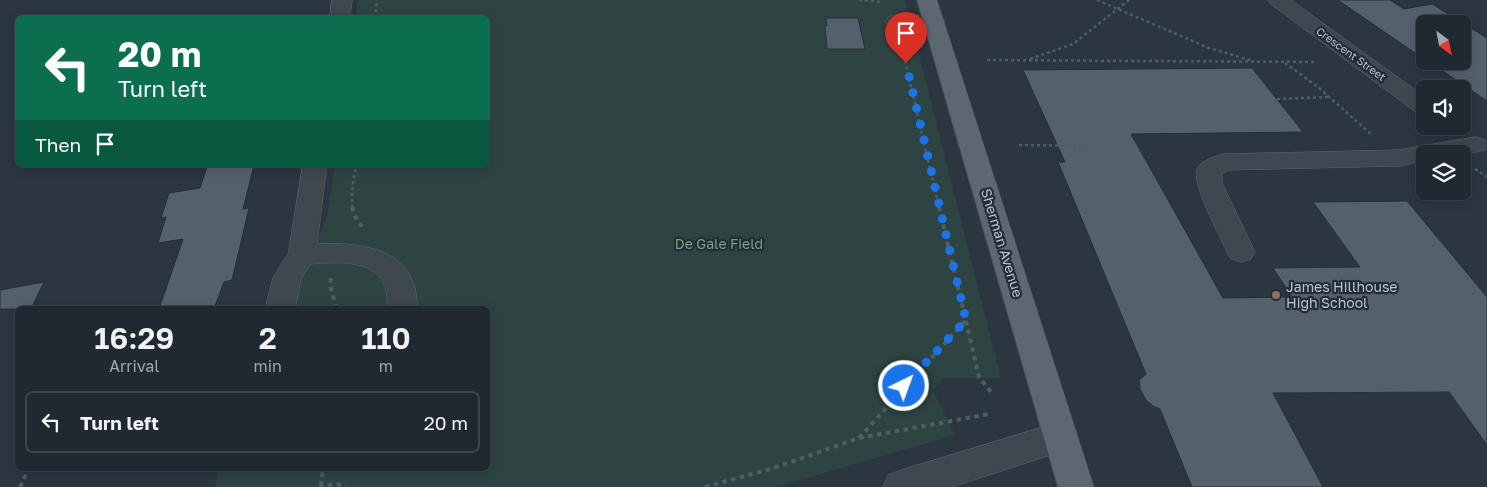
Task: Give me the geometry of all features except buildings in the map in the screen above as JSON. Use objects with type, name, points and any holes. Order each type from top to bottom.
[{"type":"main road","name":"Sherman Avenue","points":[[931,11],[1076,487]]},
{"type":"street","points":[[340,15],[342,0]]},
{"type":"street","name":"Crescent Street","points":[[1278,0],[1416,101]]},
{"type":"street","points":[[894,21],[931,11]]},
{"type":"street","points":[[1463,135],[1481,149]]},
{"type":"street","points":[[1241,252],[1209,183],[1209,170],[1224,162],[1398,158],[1481,149]]},
{"type":"street","points":[[281,306],[287,278],[302,255],[304,225],[315,167]]},
{"type":"street","points":[[302,255],[337,253],[379,261],[391,269],[400,280],[403,292],[402,306]]},
{"type":"street","points":[[901,487],[1060,438]]},
{"type":"path","points":[[375,15],[377,0]]},
{"type":"path","points":[[859,0],[881,1],[894,21],[906,63],[979,377],[991,392]]},
{"type":"path","points":[[1098,0],[1210,48],[1256,62]]},
{"type":"path","points":[[1025,60],[1073,44],[1129,0]]},
{"type":"path","points":[[988,60],[1316,62]]},
{"type":"path","points":[[1284,62],[1329,97],[1398,158]]},
{"type":"path","points":[[1277,99],[1329,97]]},
{"type":"path","points":[[1019,145],[1087,146]]},
{"type":"path","points":[[859,438],[966,320]]},
{"type":"path","points":[[705,487],[774,468],[859,438],[989,414]]},
{"type":"path","points":[[322,471],[320,487],[337,484],[346,487]]},
{"type":"path","points":[[20,487],[26,474]]},
{"type":"green space","name":"De Gale Field","points":[[358,0],[905,0],[1001,378],[943,378],[933,390],[955,435],[776,487],[215,487],[219,471],[490,471],[490,306],[295,306],[297,291],[327,216],[335,167],[490,167],[490,15],[356,15]]},
{"type":"place","name":"James Hillhouse High School","points":[[1276,295]]},
{"type":"route","points":[[904,386],[966,320],[906,63]]}]
